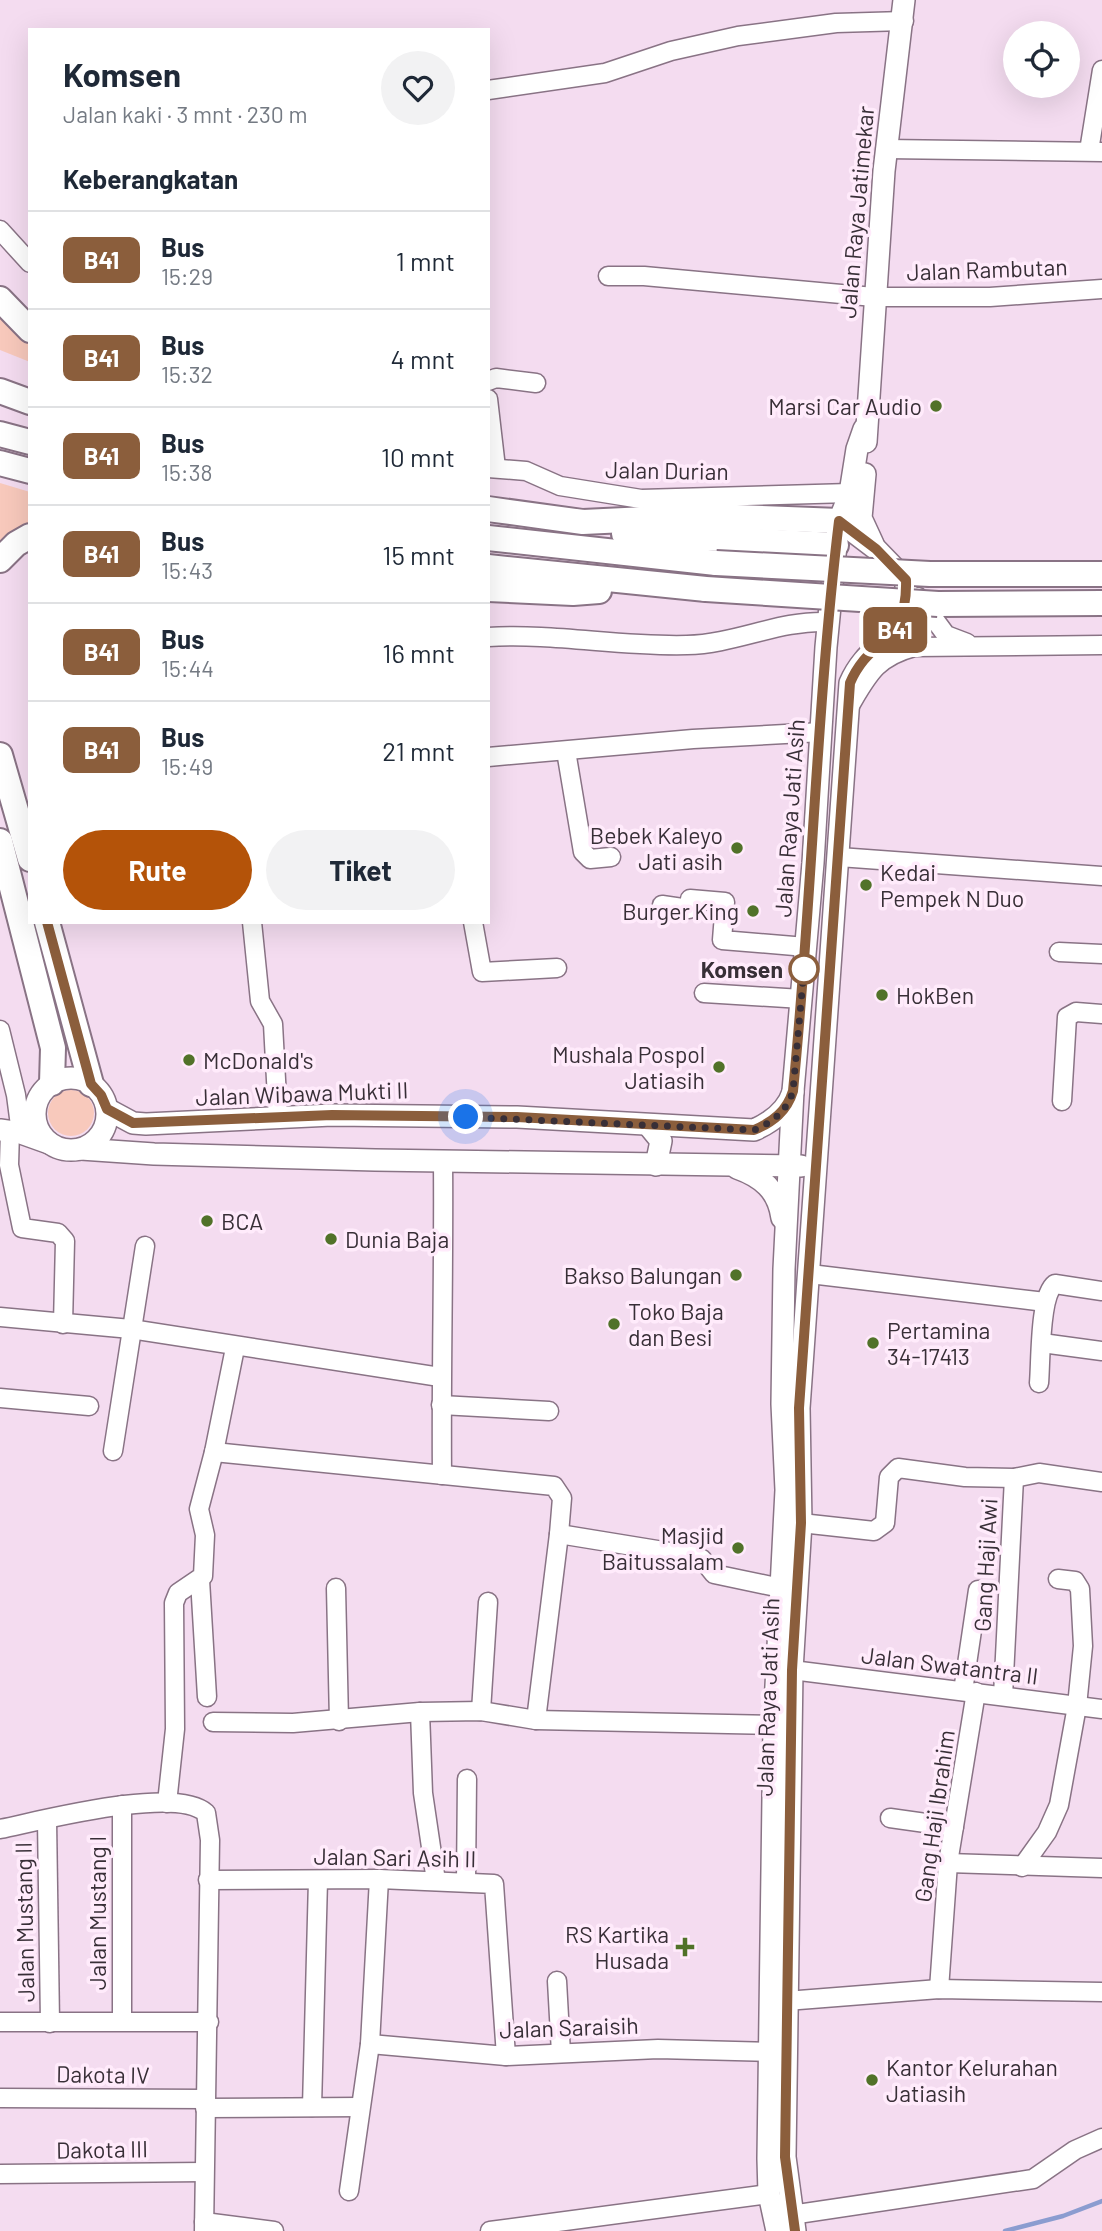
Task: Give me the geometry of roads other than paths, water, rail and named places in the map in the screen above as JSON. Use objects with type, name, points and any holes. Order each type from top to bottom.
[{"type":"highway","points":[[0,278],[28,305]]},
{"type":"highway","points":[[0,299],[28,328]]},
{"type":"highway","points":[[0,391],[28,401]]},
{"type":"highway","points":[[0,434],[28,441]]},
{"type":"highway","points":[[0,463],[28,470]]},
{"type":"highway","points":[[490,509],[583,522],[709,516],[838,533]]},
{"type":"highway","points":[[490,519],[591,532],[838,533]]},
{"type":"highway","points":[[0,560],[16,544],[28,537]]},
{"type":"highway","points":[[490,538],[716,563],[930,574],[1102,574]]},
{"type":"highway","points":[[490,567],[706,589],[938,604],[1102,603]]},
{"type":"highway","points":[[490,589],[573,593],[663,585]]},
{"type":"highway","points":[[0,755],[28,852]]},
{"type":"highway","points":[[0,841],[53,1048],[52,1083]]},
{"type":"highway","points":[[48,924],[91,1084]]},
{"type":"main road","name":"Jalan Raya Jatimekar","points":[[864,429],[886,149],[904,10]]},
{"type":"main road","name":"Jalan Raya Jati Asih","points":[[788,2226],[769,2194],[774,1725],[786,1490],[782,1404],[786,1241],[793,1091],[806,947],[828,622],[838,533],[864,429]]},
{"type":"main road","points":[[864,429],[867,453],[862,518],[876,549],[906,580]]},
{"type":"main road","points":[[838,533],[876,549]]},
{"type":"main road","name":"Jalan Raya Jati Asih","points":[[788,2226],[785,2157],[786,2001],[792,1670],[801,1523],[799,1408],[850,683],[857,667],[890,637],[902,619],[907,599],[906,580]]},
{"type":"main road","points":[[81,1149],[101,1134],[107,1109],[101,1095],[91,1084],[65,1079],[52,1083],[10,1131],[65,1150],[154,1154],[656,1165],[817,1165]]},
{"type":"main road","name":"Jalan Wibawa Mukti II","points":[[107,1109],[133,1123],[146,1124],[332,1115],[517,1117],[754,1130],[767,1124],[785,1108],[793,1091]]},
{"type":"main road","points":[[37,1103],[37,1125],[49,1143]]},
{"type":"main road","points":[[793,1124],[808,1135],[818,1130],[821,1123]]},
{"type":"main road","points":[[648,1125],[661,1141],[656,1165]]},
{"type":"main road","points":[[733,1166],[757,1175],[772,1189],[781,1207],[786,1241]]},
{"type":"street","points":[[490,90],[605,73],[671,51],[738,36],[860,21],[904,10]]},
{"type":"street","points":[[886,149],[1095,152],[1102,69]]},
{"type":"street","points":[[0,230],[28,261]]},
{"type":"street","name":"Jalan Rambutan","points":[[608,276],[644,276],[874,298],[990,297],[1102,289]]},
{"type":"street","points":[[490,380],[496,378],[536,383]]},
{"type":"street","points":[[490,433],[492,468]]},
{"type":"street","name":"Jalan Durian","points":[[492,468],[526,471],[559,486],[597,495],[641,499],[850,493]]},
{"type":"street","points":[[906,580],[946,635],[989,648]]},
{"type":"street","points":[[490,637],[548,637],[687,645],[747,637],[792,622],[828,622]]},
{"type":"street","points":[[849,707],[867,676],[879,662],[894,653],[914,647],[1102,645]]},
{"type":"street","points":[[490,757],[693,739],[821,732]]},
{"type":"street","points":[[566,751],[583,852],[590,859],[611,857]]},
{"type":"street","points":[[839,857],[1102,876]]},
{"type":"street","points":[[662,905],[689,908],[690,899],[725,902],[722,940],[806,947]]},
{"type":"street","points":[[252,924],[260,1001],[273,1024],[278,1117]]},
{"type":"street","points":[[472,924],[482,972],[557,968]]},
{"type":"street","points":[[1059,952],[1102,954]]},
{"type":"street","points":[[704,993],[802,999]]},
{"type":"street","points":[[1062,1101],[1068,1017],[1076,1012],[1102,1014]]},
{"type":"street","points":[[0,1030],[16,1095],[10,1131],[9,1165],[22,1228],[58,1233],[65,1241],[63,1324]]},
{"type":"street","points":[[442,1475],[440,1377],[444,1319],[443,1160]]},
{"type":"street","points":[[113,1451],[145,1247]]},
{"type":"street","points":[[810,1274],[1045,1302]]},
{"type":"street","points":[[1039,1383],[1045,1302],[1049,1289],[1055,1284],[1102,1291]]},
{"type":"street","points":[[0,1317],[131,1329],[235,1348],[440,1377]]},
{"type":"street","points":[[1042,1343],[1102,1352]]},
{"type":"street","points":[[207,1697],[201,1580],[204,1571],[205,1535],[199,1508],[214,1452],[235,1348]]},
{"type":"street","points":[[0,1398],[89,1406]]},
{"type":"street","points":[[441,1405],[549,1411]]},
{"type":"street","points":[[214,1452],[554,1486],[562,1498],[536,1720]]},
{"type":"street","points":[[801,1523],[874,1531],[885,1523],[889,1477],[898,1468],[965,1477],[1014,1478],[1039,1473],[1102,1482]]},
{"type":"street","name":"Gang Haji Awi","points":[[1003,1696],[1014,1478]]},
{"type":"street","points":[[559,1534],[695,1556],[702,1559],[714,1574],[781,1588]]},
{"type":"street","points":[[1022,1867],[1047,1832],[1059,1805],[1077,1706],[1083,1646],[1080,1589],[1075,1581],[1058,1579]]},
{"type":"street","points":[[167,1803],[175,1729],[174,1604],[180,1591],[201,1580]]},
{"type":"street","points":[[336,1588],[339,1721]]},
{"type":"street","name":"Gang Haji Ibrahim","points":[[939,1989],[948,1863],[978,1590]]},
{"type":"street","points":[[481,1711],[488,1602]]},
{"type":"street","name":"Jalan Swatantra II","points":[[792,1670],[1102,1709]]},
{"type":"street","points":[[213,1722],[339,1721],[420,1712],[481,1711],[536,1720],[774,1725]]},
{"type":"street","points":[[420,1712],[423,1793],[436,1881]]},
{"type":"street","points":[[466,1881],[467,1779]]},
{"type":"street","points":[[0,1829],[122,1805],[167,1803],[201,1808],[206,1812],[210,1830],[204,2227],[274,2231]]},
{"type":"street","name":"Jalan Mustang I","points":[[122,1805],[122,2021]]},
{"type":"street","points":[[890,1818],[954,1827]]},
{"type":"street","name":"Jalan Mustang II","points":[[47,1820],[50,2023]]},
{"type":"street","points":[[948,1863],[1102,1868]]},
{"type":"street","points":[[349,2192],[370,2044],[379,1879]]},
{"type":"street","name":"Jalan Sari Asih II","points":[[208,1880],[379,1879],[494,1884],[506,2056]]},
{"type":"street","points":[[313,2107],[318,1881]]},
{"type":"street","points":[[557,1981],[561,2053]]},
{"type":"street","points":[[786,2001],[939,1989],[1102,1992]]},
{"type":"street","points":[[0,2022],[209,2022]]},
{"type":"street","name":"Jalan Saraisih","points":[[370,2044],[506,2056],[658,2049],[770,2052]]},
{"type":"street","name":"Dakota IV","points":[[0,2098],[360,2106]]},
{"type":"street","points":[[788,2226],[1032,2179],[1075,2150],[1102,2138]]},
{"type":"street","name":"Dakota III","points":[[0,2174],[204,2172]]},
{"type":"street","points":[[487,2231],[769,2194]]},
{"type":"waterway","points":[[1005,2231],[1063,2216],[1102,2201]]},
{"type":"place","name":"Marsi Car Audio","points":[[936,406]]},
{"type":"place","name":"Bebek Kaleyo Jati asih","points":[[737,848]]},
{"type":"place","name":"Kedai Pempek N Duo","points":[[866,885]]},
{"type":"place","name":"Burger King","points":[[753,911]]},
{"type":"place","name":"Komsen","points":[[804,969]]},
{"type":"place","name":"HokBen","points":[[882,995]]},
{"type":"place","name":"McDonald's","points":[[189,1060]]},
{"type":"place","name":"Mushala Pospol Jatiasih","points":[[719,1067]]},
{"type":"place","name":"BCA","points":[[207,1221]]},
{"type":"place","name":"Dunia Baja","points":[[331,1239]]},
{"type":"place","name":"Bakso Balungan","points":[[736,1275]]},
{"type":"place","name":"Toko Baja dan Besi","points":[[614,1324]]},
{"type":"place","name":"Pertamina 34-17413","points":[[873,1343]]},
{"type":"place","name":"Masjid Baitussalam","points":[[738,1548]]},
{"type":"place","name":"RS Kartika Husada","points":[[685,1947]]},
{"type":"place","name":"Kantor Kelurahan Jatiasih","points":[[872,2080]]}]
